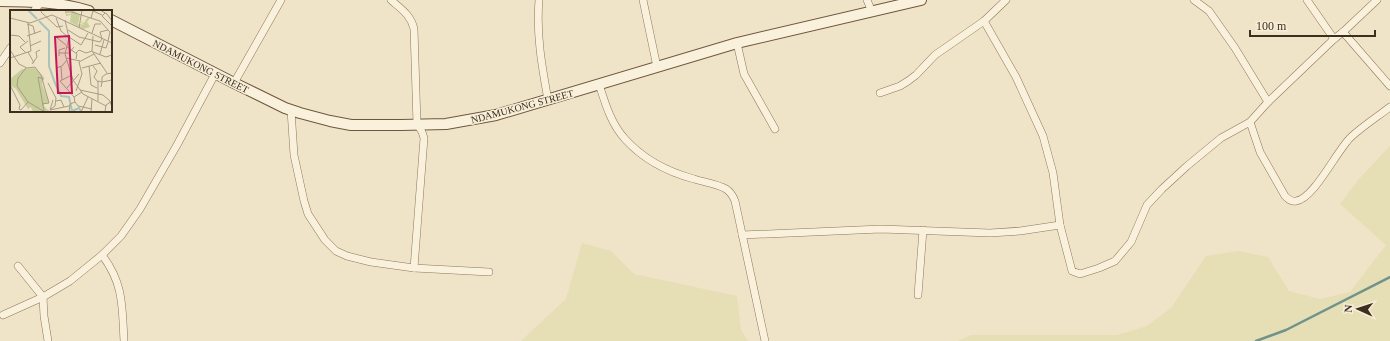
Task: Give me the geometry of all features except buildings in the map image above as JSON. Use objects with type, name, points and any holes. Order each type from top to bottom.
[{"type":"main road","name":"NDAMUKONG STREET","points":[[112,20],[215,74],[291,110],[330,121],[378,126],[446,124],[496,115],[737,43],[921,0]]},
{"type":"main road","points":[[0,1],[41,2],[74,6],[86,10]]},
{"type":"street","points":[[234,83],[281,0]]},
{"type":"street","points":[[391,0],[412,20],[414,29],[417,124],[424,138],[414,268]]},
{"type":"street","points":[[540,0],[538,15],[539,41],[548,100]]},
{"type":"street","points":[[643,0],[657,67]]},
{"type":"street","points":[[867,0],[872,12]]},
{"type":"street","points":[[880,93],[900,86],[908,81],[916,75],[935,55],[984,21],[1006,0]]},
{"type":"street","points":[[1194,0],[1209,11],[1235,48],[1268,102]]},
{"type":"street","points":[[1307,0],[1334,39]]},
{"type":"street","points":[[984,21],[1016,77],[1043,136],[1053,173],[1060,225],[1072,271],[1080,274],[1115,261],[1131,242],[1147,205],[1162,189],[1187,166],[1222,138],[1250,122],[1268,102],[1377,0]]},
{"type":"street","points":[[35,10],[41,2]]},
{"type":"street","points":[[1343,32],[1390,86]]},
{"type":"street","points":[[737,43],[744,74],[775,129]]},
{"type":"street","points":[[0,63],[10,48]]},
{"type":"street","points":[[3,315],[43,297],[70,281],[102,255],[121,236],[140,209],[177,145],[215,74]]},
{"type":"street","points":[[599,84],[610,115],[617,128],[624,139],[637,151],[675,173],[725,188],[732,193],[765,341]]},
{"type":"street","points":[[1250,122],[1260,152],[1285,196],[1290,201],[1296,201],[1304,197],[1318,183],[1350,138],[1390,107]]},
{"type":"street","points":[[291,110],[294,155],[308,214],[326,240],[336,250],[347,256],[371,262],[414,268],[489,272]]},
{"type":"street","points":[[742,235],[820,230],[881,229],[1008,232],[1060,225]]},
{"type":"street","points":[[918,295],[924,230]]},
{"type":"street","points":[[102,255],[111,266],[120,289],[124,341]]},
{"type":"street","points":[[18,266],[43,297],[48,341]]},
{"type":"shaded area","points":[[1390,146],[1390,341],[958,341],[971,335],[1117,335],[1147,326],[1171,308],[1206,256],[1238,251],[1268,257],[1289,291],[1320,299],[1350,292],[1386,245],[1340,204],[1358,180]]},
{"type":"shaded area","points":[[582,243],[611,251],[634,274],[737,296],[741,330],[748,341],[521,341],[566,299]]},
{"type":"waterway","points":[[1256,341],[1286,330],[1390,277]]}]
